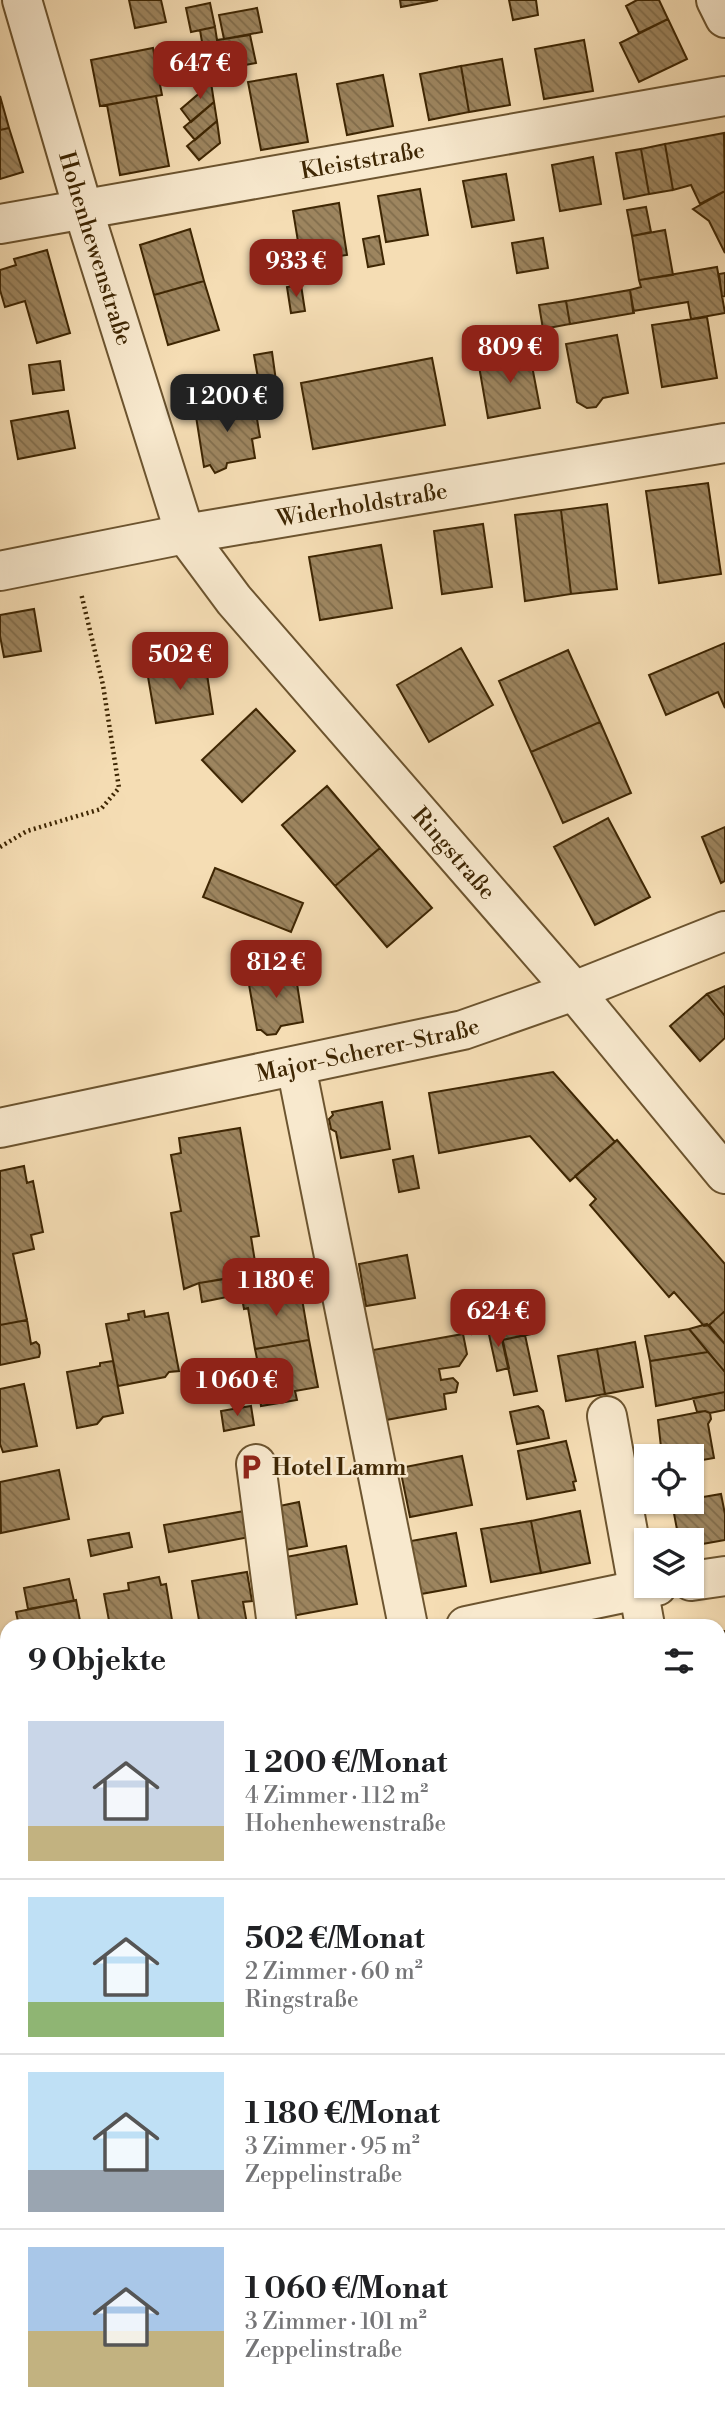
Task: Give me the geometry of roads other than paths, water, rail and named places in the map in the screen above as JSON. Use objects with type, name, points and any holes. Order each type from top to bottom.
[{"type":"street","name":"Hohenhewenstraße","points":[[22,0],[83,209],[185,534]]},
{"type":"street","points":[[716,0],[725,18]]},
{"type":"street","name":"Kleiststraße","points":[[0,224],[725,96]]},
{"type":"street","name":"Widerholdstraße","points":[[0,571],[185,534],[725,443]]},
{"type":"street","name":"Ringstraße","points":[[185,534],[234,600],[574,991],[725,1174]]},
{"type":"street","name":"Major-Scherer-Straße","points":[[0,1128],[463,1030],[574,991],[725,931]]},
{"type":"street","points":[[296,1066],[407,1619]]},
{"type":"street","points":[[607,1416],[634,1529]]},
{"type":"street","points":[[256,1464],[276,1619]]},
{"type":"street","points":[[704,1579],[725,1576]]},
{"type":"street","points":[[499,1619],[634,1590]]},
{"type":"street","points":[[646,1619],[647,1598]]},
{"type":"place","name":"Hotel Lamm","points":[[251,1467]]}]
